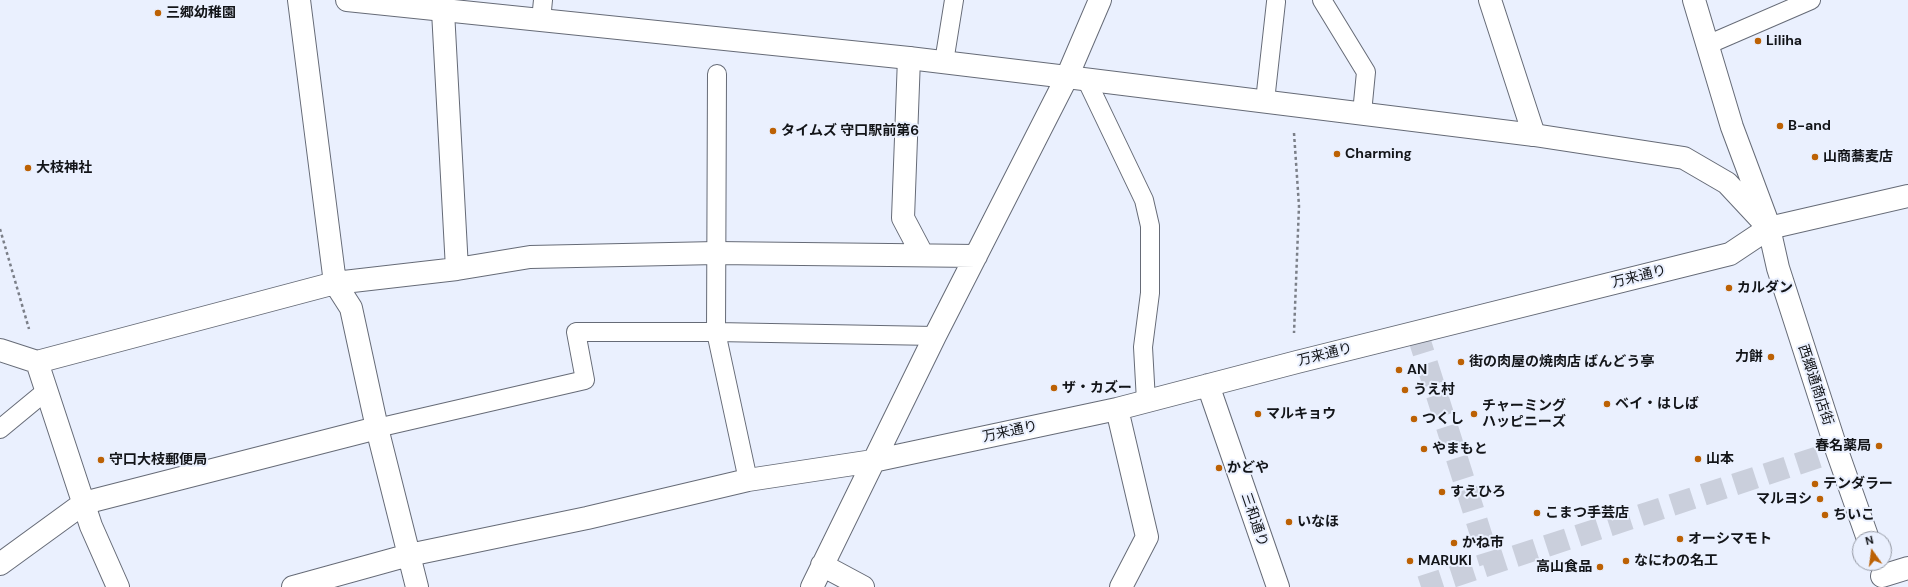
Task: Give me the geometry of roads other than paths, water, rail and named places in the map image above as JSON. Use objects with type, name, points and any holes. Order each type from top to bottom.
[{"type":"street","points":[[298,0],[335,283],[351,308],[377,428],[416,587]]},
{"type":"street","points":[[347,0],[443,11],[542,10],[909,58],[1534,135],[1684,158],[1727,183],[1769,228],[1908,196]]},
{"type":"street","points":[[812,587],[873,461],[976,256],[1077,78],[1100,0]]},
{"type":"street","points":[[1490,0],[1534,135]]},
{"type":"street","name":"西郷通商店街","points":[[1694,0],[1732,127],[1769,228],[1782,282],[1836,451],[1865,531]]},
{"type":"street","points":[[443,11],[457,269]]},
{"type":"street","points":[[909,58],[903,218],[922,254]]},
{"type":"street","name":"万来通り","points":[[293,587],[409,555],[587,518],[748,480],[873,461],[1117,409],[1297,362],[1730,254],[1769,228]]},
{"type":"street","points":[[0,350],[36,362],[335,283],[457,269],[530,257],[716,253],[922,254],[976,256]]},
{"type":"street","points":[[36,362],[91,526],[118,587]]},
{"type":"street","name":"三和通り","points":[[1208,385],[1278,587]]},
{"type":"street","points":[[1117,409],[1147,537],[1121,587]]},
{"type":"street","points":[[0,564],[84,503],[377,428]]},
{"type":"street","points":[[822,565],[863,587]]},
{"type":"street","points":[[1881,575],[1908,568]]},
{"type":"lane","points":[[944,62],[954,0]]},
{"type":"lane","points":[[1322,0],[1366,72],[1362,113]]},
{"type":"lane","points":[[1707,45],[1811,0]]},
{"type":"lane","points":[[1265,101],[1277,1]]},
{"type":"lane","points":[[717,74],[716,332],[748,480]]},
{"type":"lane","points":[[1077,78],[1144,200],[1150,226],[1150,293],[1143,347],[1146,401]]},
{"type":"lane","points":[[377,428],[585,380],[576,332],[716,332],[935,336]]},
{"type":"lane","points":[[0,429],[46,391]]},
{"type":"tunnel","points":[[1417,332],[1490,563]]},
{"type":"tunnel","points":[[1421,587],[1837,451]]},
{"type":"place","name":"三郷幼稚園","points":[[158,13]]},
{"type":"place","name":"Liliha","points":[[1758,41]]},
{"type":"place","name":"B-and","points":[[1780,126]]},
{"type":"place","name":"タイムズ 守口駅前第6","points":[[773,131]]},
{"type":"place","name":"Charming","points":[[1337,154]]},
{"type":"place","name":"山商蕎麦店","points":[[1815,157]]},
{"type":"place","name":"大枝神社","points":[[28,168]]},
{"type":"place","name":"カルダン","points":[[1729,288]]},
{"type":"place","name":"力餅","points":[[1771,357]]},
{"type":"place","name":"街の肉屋の焼肉店 ばんどう亭","points":[[1461,362]]},
{"type":"place","name":"AN","points":[[1399,370]]},
{"type":"place","name":"ザ・カズー","points":[[1054,388]]},
{"type":"place","name":"うえ村","points":[[1405,390]]},
{"type":"place","name":"ベイ・はしば","points":[[1607,404]]},
{"type":"place","name":"マルキョウ","points":[[1258,414]]},
{"type":"place","name":"チャーミング ハッピニーズ","points":[[1474,414]]},
{"type":"place","name":"つくし","points":[[1414,419]]},
{"type":"place","name":"春名薬局","points":[[1879,446]]},
{"type":"place","name":"やまもと","points":[[1424,449]]},
{"type":"place","name":"山本","points":[[1698,459]]},
{"type":"place","name":"守口大枝郵便局","points":[[101,460]]},
{"type":"place","name":"かどや","points":[[1219,468]]},
{"type":"place","name":"テンダラー","points":[[1815,484]]},
{"type":"place","name":"すえひろ","points":[[1442,492]]},
{"type":"place","name":"マルヨシ","points":[[1820,499]]},
{"type":"place","name":"こまつ手芸店","points":[[1537,513]]},
{"type":"place","name":"ちいこ","points":[[1825,515]]},
{"type":"place","name":"いなほ","points":[[1289,522]]},
{"type":"place","name":"オーシマモト","points":[[1680,539]]},
{"type":"place","name":"かね市","points":[[1454,543]]},
{"type":"place","name":"MARUKI","points":[[1410,561]]},
{"type":"place","name":"なにわの名工","points":[[1626,561]]},
{"type":"place","name":"高山食品","points":[[1600,567]]}]
